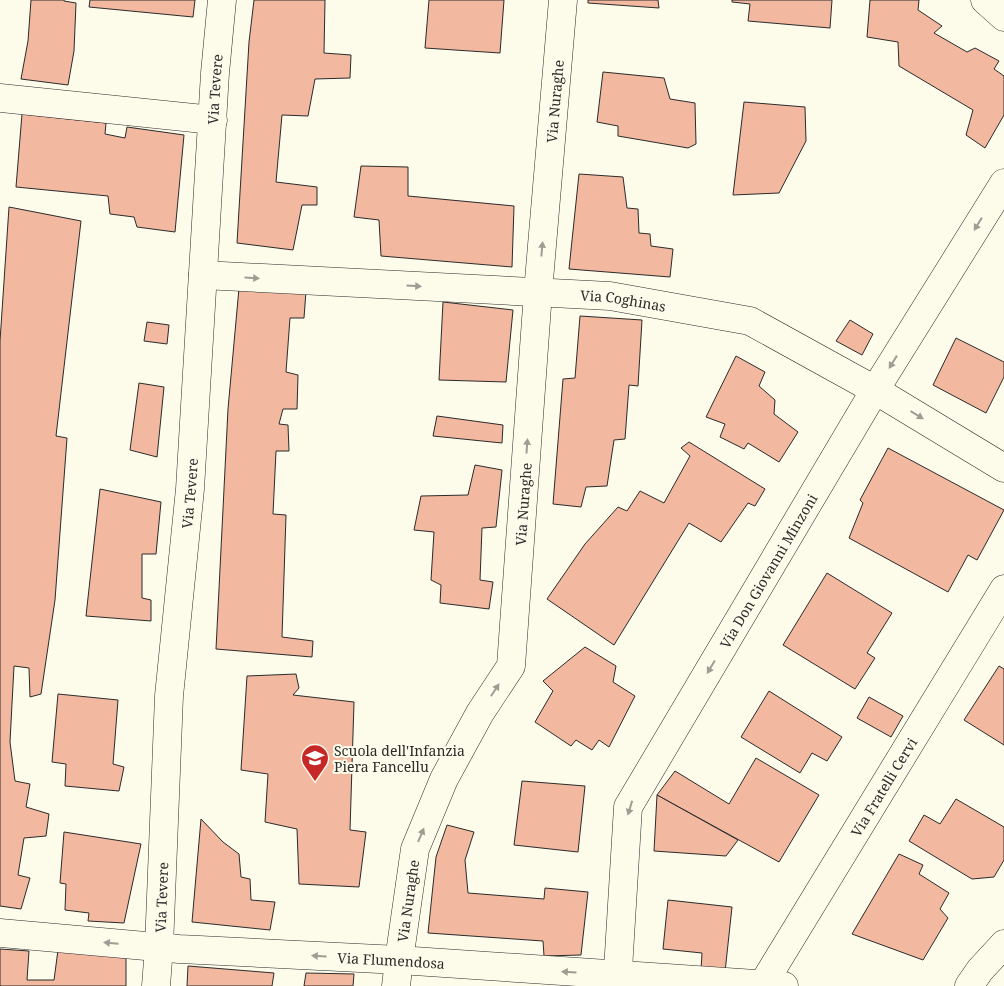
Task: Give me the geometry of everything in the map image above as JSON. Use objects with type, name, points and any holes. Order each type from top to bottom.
[{"type":"street","name":"Via Tevere","points":[[156,986],[169,696],[190,489],[215,73],[222,0]]},
{"type":"street","name":"Via Nuraghe","points":[[397,973],[415,849],[444,779],[480,713],[511,666],[538,292],[563,0]]},
{"type":"street","points":[[985,0],[1004,17]]},
{"type":"street","points":[[0,98],[213,120]]},
{"type":"street","name":"Via Don Giovanni Minzoni","points":[[617,980],[628,807],[876,390],[1004,183]]},
{"type":"street","name":"Via Coghinas","points":[[203,276],[610,296],[750,321],[876,390],[1004,468]]},
{"type":"street","name":"Via Fratelli Cervi","points":[[774,985],[1004,589]]},
{"type":"street","name":"Via Flumendosa","points":[[0,933],[159,947],[397,973],[774,985]]},
{"type":"street","points":[[984,977],[1004,944]]},
{"type":"building","points":[[31,0],[64,0],[76,3],[74,51],[68,85],[21,79],[28,41]]},
{"type":"building","points":[[90,0],[195,0],[193,17],[89,7]]},
{"type":"building","points":[[254,0],[325,0],[324,53],[351,55],[350,78],[315,79],[308,116],[282,115],[276,182],[317,187],[317,205],[302,205],[293,250],[237,243],[249,42]]},
{"type":"building","points":[[429,0],[504,0],[500,53],[425,48]]},
{"type":"building","points":[[588,0],[658,0],[659,8],[588,3]]},
{"type":"building","points":[[732,0],[832,0],[830,28],[748,21],[750,4],[732,2]]},
{"type":"building","points":[[870,0],[919,0],[918,10],[942,26],[934,33],[967,52],[975,48],[999,61],[994,69],[1004,76],[1004,115],[985,148],[966,135],[973,110],[899,66],[898,42],[867,37]]},
{"type":"building","points":[[603,72],[664,78],[670,99],[695,103],[696,144],[688,148],[618,136],[618,126],[597,122]]},
{"type":"building","points":[[744,102],[805,107],[806,141],[779,193],[733,195]]},
{"type":"building","points":[[22,114],[106,123],[105,134],[125,138],[127,127],[184,135],[175,232],[137,227],[134,217],[110,214],[108,196],[16,187]]},
{"type":"building","points":[[361,166],[408,167],[408,196],[514,206],[512,267],[381,256],[379,220],[354,217]]},
{"type":"building","points":[[579,174],[623,177],[627,208],[638,209],[639,233],[650,234],[651,246],[673,249],[670,277],[569,269]]},
{"type":"building","points":[[9,207],[81,221],[56,436],[67,438],[55,600],[41,694],[30,697],[29,668],[14,666],[10,742],[15,781],[30,784],[26,807],[49,814],[46,836],[24,838],[18,875],[30,878],[21,909],[0,906],[0,341]]},
{"type":"building","points":[[239,288],[306,291],[304,318],[290,318],[286,372],[298,375],[297,409],[283,409],[279,424],[288,425],[289,451],[276,451],[273,514],[286,515],[282,637],[313,641],[312,657],[216,649],[228,409]]},
{"type":"building","points":[[443,302],[513,310],[506,382],[439,380]]},
{"type":"building","points":[[580,316],[642,320],[638,386],[629,385],[625,439],[614,440],[607,486],[586,487],[581,507],[553,504],[563,379],[575,378]]},
{"type":"building","points":[[850,320],[873,334],[862,355],[836,341]]},
{"type":"building","points":[[147,322],[169,325],[167,344],[144,341]]},
{"type":"building","points":[[956,338],[1004,362],[1004,377],[986,413],[933,385]]},
{"type":"building","points":[[736,356],[765,372],[759,386],[775,400],[774,414],[798,432],[779,462],[748,443],[744,449],[720,437],[725,424],[706,417]]},
{"type":"building","points":[[139,383],[164,387],[157,457],[130,450]]},
{"type":"building","points":[[437,416],[503,425],[502,443],[433,436]]},
{"type":"building","points":[[689,442],[765,489],[755,506],[748,503],[721,542],[689,523],[614,645],[547,599],[585,544],[618,507],[627,511],[640,491],[664,503],[690,456],[681,448]]},
{"type":"building","points":[[888,448],[1004,510],[977,560],[968,555],[948,592],[849,538],[863,503],[860,500]]},
{"type":"building","points":[[475,465],[502,470],[496,527],[482,528],[480,580],[493,582],[489,609],[440,603],[441,585],[431,580],[434,532],[414,530],[421,496],[468,495]]},
{"type":"building","points":[[100,489],[161,502],[156,554],[142,554],[142,598],[151,600],[151,621],[86,616]]},
{"type":"building","points":[[827,573],[892,613],[867,653],[875,658],[855,689],[783,645]]},
{"type":"building","points":[[585,647],[616,666],[613,682],[635,696],[609,747],[599,740],[592,750],[576,740],[571,746],[535,722],[553,691],[543,681]]},
{"type":"building","points":[[999,666],[1004,669],[1004,745],[964,720]]},
{"type":"building","points":[[296,674],[299,688],[293,695],[354,702],[350,830],[366,832],[359,887],[299,884],[297,829],[265,822],[268,774],[241,770],[247,676]]},
{"type":"building","points":[[769,691],[842,737],[827,761],[812,753],[800,773],[741,737]]},
{"type":"building","points":[[58,694],[118,700],[113,764],[124,767],[119,791],[65,786],[66,764],[52,762]]},
{"type":"building","points":[[869,697],[903,716],[891,737],[857,718]]},
{"type":"building","points":[[756,758],[819,795],[779,862],[657,795],[675,771],[729,804]]},
{"type":"building","points":[[522,781],[585,786],[578,852],[514,845]]},
{"type":"building","points":[[657,795],[738,840],[726,856],[654,851]]},
{"type":"building","points":[[956,799],[1004,827],[1004,860],[994,877],[972,879],[909,841],[924,815],[940,824]]},
{"type":"building","points":[[201,819],[223,842],[239,854],[241,877],[250,879],[251,900],[275,902],[270,930],[192,922]]},
{"type":"building","points":[[447,825],[474,832],[465,860],[468,893],[544,899],[545,888],[588,892],[581,955],[544,956],[543,941],[428,933],[436,857]]},
{"type":"building","points":[[64,832],[141,844],[124,923],[88,921],[89,913],[65,910],[66,884],[60,883]]},
{"type":"building","points":[[899,854],[923,865],[919,874],[949,893],[940,909],[948,918],[923,960],[852,934]]},
{"type":"building","points":[[668,900],[732,907],[725,972],[701,970],[702,953],[663,949]]},
{"type":"building","points":[[0,949],[29,951],[27,980],[54,980],[58,950],[126,958],[126,986],[0,986]]},
{"type":"building","points":[[188,966],[274,973],[272,986],[187,986]]},
{"type":"building","points":[[306,973],[354,974],[353,986],[304,986]]},
{"type":"place","name":"Scuola dell'Infanzia Piera Fancellu","points":[[315,782]]}]
